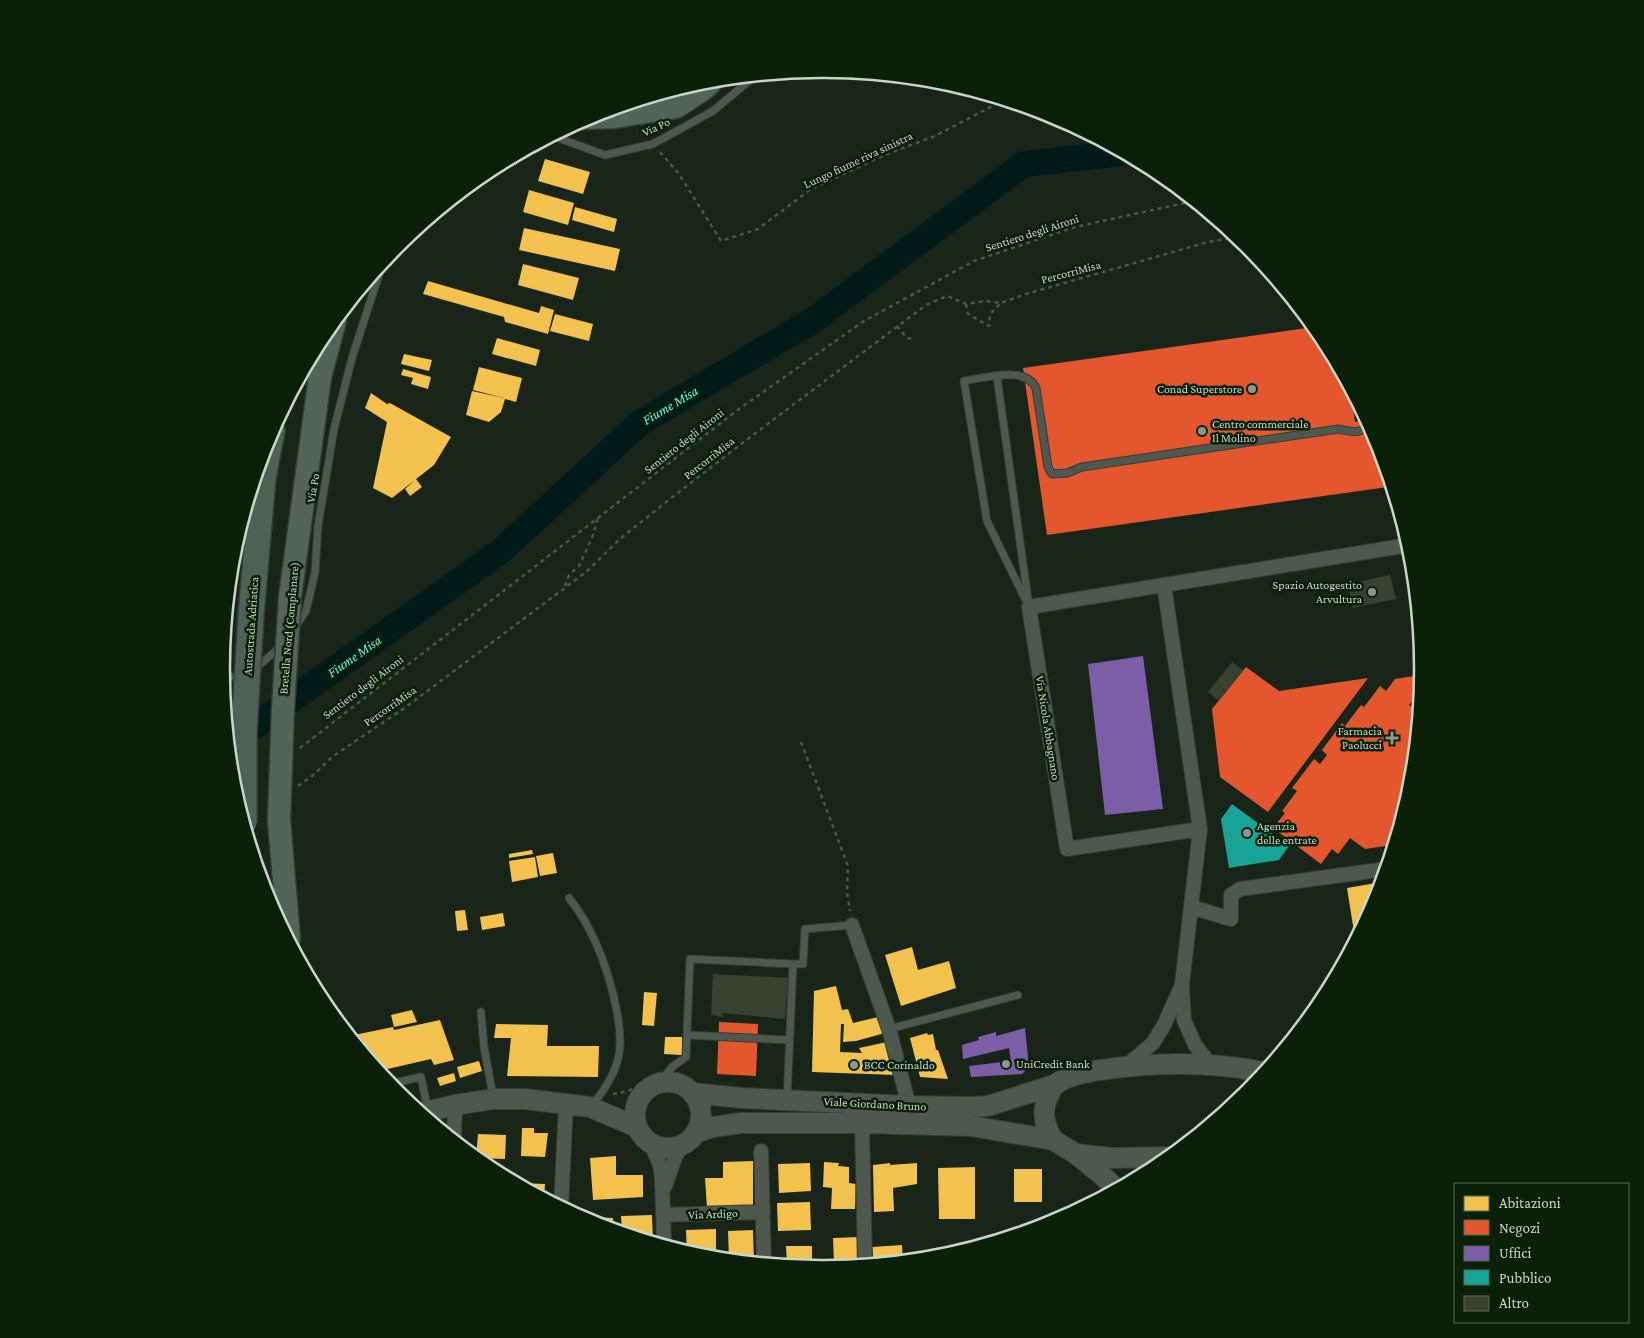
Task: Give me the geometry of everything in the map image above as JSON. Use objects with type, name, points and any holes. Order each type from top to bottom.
[{"type":"highway","name":"Autostrada Adriatica","points":[[244,792],[244,732],[251,615],[264,475]]},
{"type":"main road","points":[[609,118],[676,107],[701,90]]},
{"type":"main road","name":"Bretella Nord (Complanare)","points":[[288,923],[279,820],[290,597],[320,377],[330,340]]},
{"type":"main road","name":"Viale Giordano Bruno","points":[[692,1093],[715,1096],[909,1106],[988,1106],[1054,1085],[1083,1073],[1126,1066],[1170,1063],[1211,1065],[1256,1071]]},
{"type":"main road","points":[[429,1111],[493,1099],[525,1098],[590,1107],[612,1104],[641,1095],[660,1083],[677,1083],[692,1093],[698,1102],[701,1113],[699,1124],[689,1138],[666,1147],[590,1107]]},
{"type":"main road","points":[[1053,1140],[1046,1128],[1044,1113],[1046,1100],[1054,1085]]},
{"type":"main road","points":[[641,1095],[636,1105],[635,1116],[644,1134]]},
{"type":"main road","name":"Viale Giordano Bruno","points":[[689,1138],[713,1127],[741,1123],[862,1123],[971,1126],[1053,1140],[1076,1154],[1112,1158],[1156,1157]]},
{"type":"main road","points":[[1076,1154],[1112,1185]]},
{"type":"street","points":[[1030,607],[1400,546]]},
{"type":"street","points":[[1164,585],[1200,829],[1182,984],[1184,1020],[1195,1045],[1211,1065]]},
{"type":"street","name":"Via Nicola Abbagnano","points":[[1030,607],[1066,849],[1200,829]]},
{"type":"street","points":[[1191,907],[1231,919],[1231,895],[1240,889],[1378,870]]},
{"type":"street","points":[[852,925],[889,1029],[909,1106]]},
{"type":"street","points":[[1126,1066],[1153,1043],[1164,1025],[1182,984]]},
{"type":"street","points":[[561,1201],[566,1104]]},
{"type":"street","points":[[454,1132],[455,1105]]},
{"type":"street","points":[[862,1123],[866,1258]]},
{"type":"street","points":[[644,1134],[660,1165],[663,1191],[664,1238]]},
{"type":"street","points":[[663,1191],[676,1155],[689,1138]]},
{"type":"street","points":[[761,1151],[764,1257]]},
{"type":"street","name":"Via Ardigo","points":[[663,1215],[763,1212]]},
{"type":"lane","name":"Via Po","points":[[559,138],[605,155],[653,144],[713,111],[747,83]]},
{"type":"lane","name":"Via Po","points":[[230,677],[241,677],[258,668],[285,642],[306,611],[315,573],[318,526],[334,429],[352,358],[378,278]]},
{"type":"lane","points":[[1030,607],[987,521],[964,381],[1012,374],[1024,376],[1033,382],[1036,388],[1048,467],[1052,474],[1066,473],[1082,467],[1338,430],[1357,432],[1363,430]]},
{"type":"lane","points":[[997,377],[1030,607]]},
{"type":"lane","points":[[569,898],[588,927],[601,957],[619,1019],[620,1044],[618,1062],[606,1087],[590,1107]]},
{"type":"lane","points":[[660,1083],[672,1067],[686,1057],[690,959],[803,964],[805,929],[852,925]]},
{"type":"lane","points":[[787,1100],[793,964]]},
{"type":"lane","points":[[889,1029],[1018,995]]},
{"type":"lane","points":[[481,1012],[484,1047],[493,1099]]},
{"type":"lane","points":[[687,1035],[790,1040]]},
{"type":"lane","points":[[399,1082],[421,1077],[424,1107]]},
{"type":"path","name":"Lungo fiume riva sinistra","points":[[653,144],[679,174],[721,241],[758,229],[811,189],[887,154],[934,136],[996,104]]},
{"type":"path","name":"Sentiero degli Aironi","points":[[293,754],[315,735],[740,409],[864,321],[974,261],[1075,227],[1186,203]]},
{"type":"path","name":"PercorriMisa","points":[[298,786],[312,776],[332,756],[406,707],[586,572],[620,539],[654,512],[926,305],[947,296],[966,304],[1001,302],[1208,242],[1227,239]]},
{"type":"path","points":[[966,304],[968,314],[989,326],[990,314],[1001,302]]},
{"type":"path","points":[[897,326],[908,338],[913,339]]},
{"type":"path","points":[[564,588],[569,575],[579,566],[599,517]]},
{"type":"path","points":[[801,742],[848,866],[847,892],[852,925]]},
{"type":"building: Abitazioni","points":[[545,159],[590,172],[583,194],[538,181]]},
{"type":"building: Abitazioni","points":[[529,190],[574,203],[568,225],[523,212]]},
{"type":"building: Abitazioni","points":[[575,207],[617,219],[614,232],[572,220]]},
{"type":"building: Abitazioni","points":[[524,228],[620,249],[615,271],[519,250]]},
{"type":"building: Abitazioni","points":[[523,264],[579,278],[573,300],[518,285]]},
{"type":"building: Abitazioni","points":[[428,281],[539,313],[541,306],[554,310],[548,334],[505,322],[504,317],[423,294]]},
{"type":"building: Abitazioni","points":[[555,314],[593,324],[589,341],[550,331]]},
{"type":"building: Abitazioni","points":[[497,338],[540,350],[536,366],[492,354]]},
{"type":"building: Abitazioni","points":[[404,354],[432,360],[429,371],[401,364]]},
{"type":"building: Abitazioni","points":[[479,367],[522,378],[516,402],[505,399],[501,412],[489,422],[466,415],[472,391],[504,398],[473,390]]},
{"type":"building: Abitazioni","points":[[403,369],[431,377],[428,389],[411,384],[413,378],[401,375]]},
{"type":"building: Abitazioni","points":[[371,393],[387,404],[390,403],[451,437],[434,465],[392,498],[373,488],[387,422],[365,408]]},
{"type":"building: Abitazioni","points":[[416,479],[422,487],[410,496],[405,489]]},
{"type":"building: Abitazioni","points":[[532,850],[533,854],[509,858],[509,854]]},
{"type":"building: Abitazioni","points":[[553,853],[557,873],[540,876],[536,856]]},
{"type":"building: Abitazioni","points":[[535,857],[538,877],[512,882],[509,861]]},
{"type":"building: Abitazioni","points":[[1372,884],[1354,929],[1347,888]]},
{"type":"building: Abitazioni","points":[[465,910],[468,930],[457,931],[455,911]]},
{"type":"building: Abitazioni","points":[[503,913],[505,926],[482,930],[480,917]]},
{"type":"building: Abitazioni","points":[[912,947],[918,970],[949,961],[956,988],[901,1006],[885,955]]},
{"type":"building: Abitazioni","points":[[836,986],[842,1010],[848,1009],[853,1023],[878,1017],[885,1033],[856,1041],[843,1042],[844,1024],[841,1024],[840,1052],[862,1053],[859,1048],[887,1042],[896,1075],[812,1072],[814,991]]},
{"type":"building: Abitazioni","points":[[644,992],[657,993],[654,1026],[642,1025]]},
{"type":"building: Abitazioni","points":[[412,1010],[417,1022],[394,1027],[391,1015]]},
{"type":"building: Abitazioni","points":[[440,1020],[454,1060],[434,1065],[431,1059],[387,1069],[357,1034],[393,1027],[394,1030]]},
{"type":"building: Abitazioni","points":[[496,1024],[548,1025],[547,1046],[599,1046],[598,1077],[507,1076],[511,1038],[494,1038]]},
{"type":"building: Abitazioni","points":[[927,1033],[928,1035],[933,1034],[936,1050],[938,1050],[948,1079],[920,1077],[910,1038]]},
{"type":"building: Abitazioni","points":[[665,1037],[682,1037],[682,1055],[664,1054]]},
{"type":"building: Abitazioni","points":[[479,1061],[482,1071],[460,1078],[457,1067]]},
{"type":"building: Abitazioni","points":[[454,1073],[456,1081],[440,1086],[437,1078]]},
{"type":"building: Abitazioni","points":[[522,1128],[534,1128],[534,1133],[548,1133],[545,1157],[521,1156]]},
{"type":"building: Abitazioni","points":[[478,1134],[506,1135],[505,1159],[490,1158],[477,1149]]},
{"type":"building: Abitazioni","points":[[616,1156],[616,1175],[643,1175],[643,1197],[593,1200],[590,1158]]},
{"type":"building: Abitazioni","points":[[753,1161],[753,1205],[707,1208],[705,1178],[723,1178],[723,1162]]},
{"type":"building: Abitazioni","points":[[824,1162],[839,1163],[838,1166],[849,1167],[849,1183],[856,1184],[855,1209],[831,1209],[832,1188],[823,1187]]},
{"type":"building: Abitazioni","points":[[810,1163],[811,1191],[779,1193],[778,1164]]},
{"type":"building: Abitazioni","points":[[890,1163],[890,1165],[917,1163],[917,1184],[893,1188],[894,1211],[874,1212],[873,1165]]},
{"type":"building: Abitazioni","points":[[975,1167],[975,1219],[939,1219],[938,1168]]},
{"type":"building: Abitazioni","points":[[1014,1169],[1042,1169],[1042,1202],[1014,1202]]},
{"type":"building: Abitazioni","points":[[530,1183],[545,1184],[544,1191]]},
{"type":"building: Abitazioni","points":[[810,1202],[811,1230],[778,1231],[777,1203]]},
{"type":"building: Abitazioni","points":[[652,1215],[653,1235],[622,1225],[621,1216]]},
{"type":"building: Abitazioni","points":[[602,1217],[613,1218],[613,1222]]},
{"type":"building: Abitazioni","points":[[716,1229],[716,1250],[687,1244],[686,1230]]},
{"type":"building: Abitazioni","points":[[753,1230],[754,1256],[729,1252],[728,1231]]},
{"type":"building: Abitazioni","points":[[859,1237],[859,1259],[834,1260],[833,1238]]},
{"type":"building: Abitazioni","points":[[902,1245],[903,1254],[873,1258],[872,1247]]},
{"type":"building: Abitazioni","points":[[786,1246],[812,1246],[812,1260],[787,1259]]},
{"type":"building: Negozi","name":"Centro commerciale Il Molino","points":[[1305,328],[1353,406],[1355,422],[1359,421],[1385,487],[1047,535],[1023,368]]},
{"type":"building: Negozi","points":[[1246,667],[1279,691],[1368,678],[1268,812],[1220,777],[1212,709]]},
{"type":"building: Negozi","points":[[1414,676],[1412,701],[1409,705],[1412,707],[1408,746],[1402,784],[1386,846],[1365,849],[1350,838],[1338,854],[1332,849],[1321,864],[1273,828],[1285,813],[1282,811],[1297,791],[1292,788],[1314,759],[1320,764],[1327,755],[1322,750],[1342,723],[1345,726],[1361,705],[1364,707],[1380,686],[1386,691],[1395,679]]},
{"type":"building: Negozi","points":[[719,1022],[758,1024],[756,1076],[717,1074]]},
{"type":"building: Uffici","points":[[1143,656],[1163,809],[1105,815],[1088,664]]},
{"type":"building: Uffici","points":[[1025,1028],[1029,1067],[1022,1074],[971,1077],[969,1066],[1011,1061],[1009,1048],[963,1059],[962,1045],[979,1040],[978,1037],[996,1032],[996,1036]]},
{"type":"building: Pubblico","name":"Agenzia delle entrate","points":[[1232,804],[1289,846],[1279,860],[1229,868],[1221,819]]},
{"type":"building: Altro","name":"Spazio Autogestito Arvultura","points":[[1390,575],[1396,599],[1353,608],[1348,584]]},
{"type":"building: Altro","points":[[1232,662],[1243,670],[1219,701],[1208,692]]},
{"type":"building: Altro","points":[[713,974],[788,978],[785,1019],[723,1013],[723,1017],[711,1015]]},
{"type":"waterway","name":"Fiume Misa","points":[[235,740],[501,551],[641,422],[812,321],[1024,164],[1113,154]]},
{"type":"place","name":"Conad Superstore","points":[[1252,389]]},
{"type":"place","name":"Centro commerciale Il Molino","points":[[1202,431]]},
{"type":"place","name":"Spazio Autogestito Arvultura","points":[[1372,592]]},
{"type":"place","name":"Farmacia Paolucci","points":[[1392,738]]},
{"type":"place","name":"Agenzia delle entrate","points":[[1247,833]]},
{"type":"place","name":"UniCredit Bank","points":[[1006,1064]]},
{"type":"place","name":"BCC Corinaldo","points":[[854,1065]]}]
